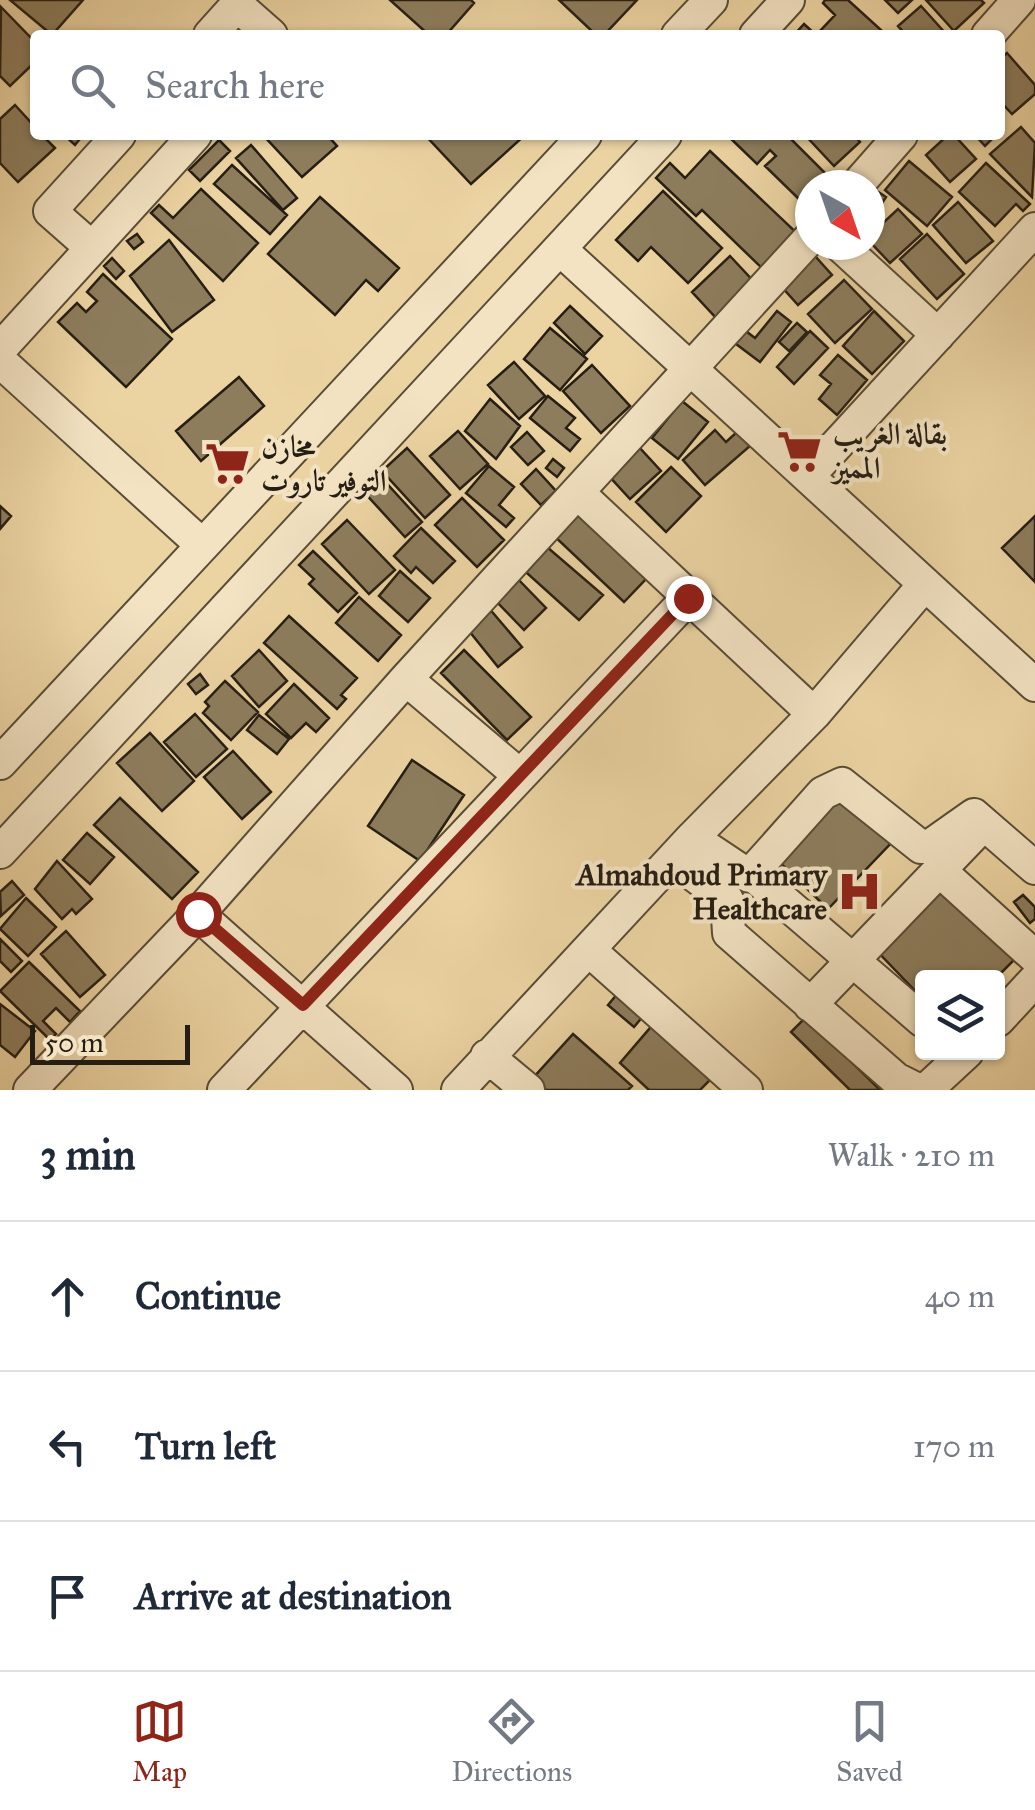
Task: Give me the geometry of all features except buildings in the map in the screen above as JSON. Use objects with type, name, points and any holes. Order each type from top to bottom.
[{"type":"street","points":[[683,30],[711,0]]},
{"type":"street","points":[[761,30],[788,0]]},
{"type":"street","points":[[992,30],[1018,0]]},
{"type":"street","points":[[215,30],[237,6],[265,30]]},
{"type":"street","points":[[92,248],[50,211],[114,140]]},
{"type":"street","points":[[0,350],[190,140]]},
{"type":"street","points":[[0,762],[580,140]]},
{"type":"street","points":[[0,852],[660,140]]},
{"type":"street","points":[[870,170],[897,140]]},
{"type":"street","points":[[808,476],[1035,229]]},
{"type":"street","points":[[560,249],[1035,685]]},
{"type":"street","points":[[30,1090],[198,914],[406,679],[795,255]]},
{"type":"street","points":[[856,260],[938,335]]},
{"type":"street","points":[[0,362],[202,546]]},
{"type":"street","points":[[578,492],[814,714]]},
{"type":"street","points":[[458,1090],[682,848],[814,714],[925,584]]},
{"type":"street","points":[[224,1090],[688,598]]},
{"type":"street","points":[[406,679],[518,774]]},
{"type":"street","points":[[682,848],[744,876],[752,874],[834,784],[842,784],[921,847],[930,846],[974,815],[1035,868]]},
{"type":"street","points":[[810,1005],[986,822]]},
{"type":"street","points":[[682,848],[727,900],[729,933],[896,1079],[922,1090],[957,1060]]},
{"type":"street","points":[[939,870],[1035,957]]},
{"type":"street","points":[[752,874],[915,1014]]},
{"type":"street","points":[[198,914],[396,1090]]},
{"type":"street","points":[[589,950],[746,1090]]},
{"type":"street","points":[[1005,1012],[1035,980]]},
{"type":"street","points":[[488,1056],[528,1090]]},
{"type":"place","name":"بقالة الغريب المميز","points":[[800,451]]},
{"type":"place","name":"مخازن التوفير تاروت","points":[[228,464]]},
{"type":"place","name":"Almahdoud Primary Healthcare","points":[[860,892]]},
{"type":"route","points":[[198,914],[303,1005],[688,598]]}]
